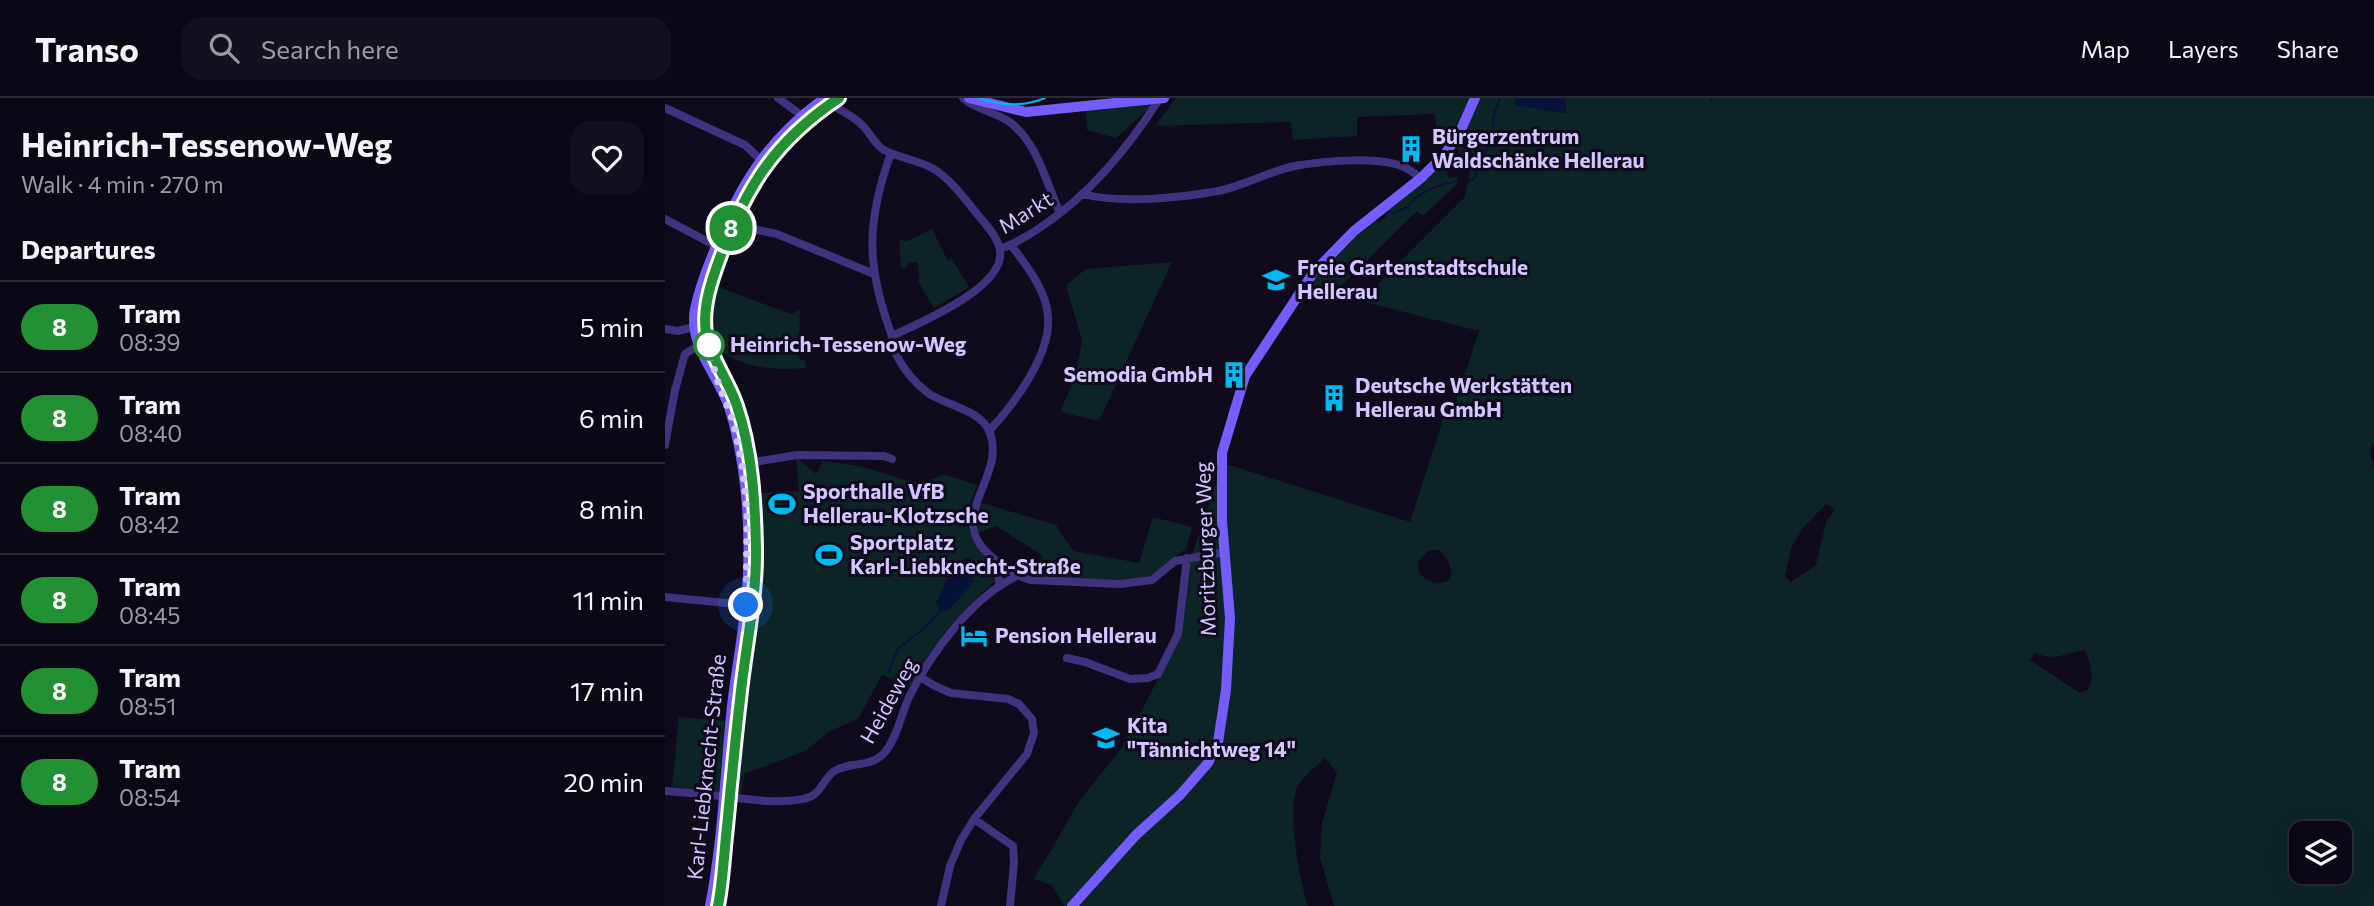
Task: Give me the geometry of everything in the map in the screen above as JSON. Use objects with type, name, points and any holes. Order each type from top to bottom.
[{"type":"street","points":[[778,98],[801,115]]},
{"type":"street","points":[[963,98],[982,111],[1012,123],[1035,152],[1047,186],[1061,213]]},
{"type":"street","points":[[969,98],[1026,112],[1162,98]]},
{"type":"street","name":"Markt","points":[[891,153],[935,170],[966,200],[995,237],[1000,249],[1011,245],[1061,213],[1083,194],[1132,140],[1162,98]]},
{"type":"street","name":"Moritzburger Weg","points":[[1072,906],[1136,835],[1180,795],[1208,762],[1218,742],[1226,690],[1230,618],[1221,508],[1222,453],[1245,376],[1319,265],[1355,231],[1421,178],[1451,147],[1475,98]]},
{"type":"street","points":[[824,99],[851,116],[881,148],[891,153],[880,184],[871,252],[891,339],[901,362],[923,388],[978,418],[989,430],[994,456],[972,519],[975,535],[983,549],[1017,576],[1030,580],[1120,584],[1152,580],[1175,561],[1225,552]]},
{"type":"street","name":"Karl-Liebknecht-Straße","points":[[710,906],[732,703],[746,605],[747,512],[742,464],[728,405],[699,345],[694,327],[695,307],[724,223],[743,185],[801,115],[824,99]]},
{"type":"street","points":[[665,108],[745,145],[761,160]]},
{"type":"street","points":[[1083,194],[1101,198],[1170,198],[1220,191],[1294,166],[1338,162],[1391,163],[1407,168],[1421,178]]},
{"type":"street","points":[[665,219],[716,246]]},
{"type":"street","points":[[724,223],[777,234],[874,274]]},
{"type":"street","points":[[989,430],[1034,370],[1048,329],[1047,310],[1039,289],[1011,245]]},
{"type":"street","points":[[891,339],[975,291],[997,268],[1000,249]]},
{"type":"street","points":[[665,329],[678,331],[694,327]]},
{"type":"street","points":[[665,445],[667,422],[685,354],[699,345]]},
{"type":"street","points":[[742,464],[797,455],[884,456],[892,459]]},
{"type":"street","points":[[1067,658],[1130,679],[1148,678],[1158,674],[1178,634],[1187,558]]},
{"type":"street","points":[[998,562],[999,584]]},
{"type":"street","name":"Heideweg","points":[[665,791],[777,802],[811,798],[835,771],[875,761],[895,735],[908,700],[935,653],[966,615],[999,584],[1017,576]]},
{"type":"street","points":[[665,597],[746,605]]},
{"type":"street","points":[[920,677],[951,693],[1008,699],[1019,704],[1032,719],[1034,733],[1027,754],[974,818],[955,852],[941,906]]},
{"type":"street","points":[[974,818],[1013,846],[1010,906]]},
{"type":"green space","points":[[1176,98],[1516,98],[1515,105],[1566,113],[1566,98],[2374,98],[2374,442],[2370,450],[2374,468],[2374,906],[1334,906],[1320,858],[1322,823],[1337,772],[1325,758],[1298,786],[1293,810],[1295,845],[1308,906],[1064,906],[1052,885],[1034,879],[1080,800],[1121,749],[1179,634],[1190,561],[1223,463],[1410,522],[1447,407],[1454,408],[1479,331],[1361,301],[1465,197],[1470,172],[1454,144],[1451,142],[1442,148],[1434,114],[1357,117],[1357,136],[1293,140],[1291,122],[1155,126]],"holes":[[[1826,504],[1835,509],[1826,522],[1816,565],[1791,582],[1785,576],[1791,548],[1803,528]],[[1439,550],[1449,564],[1451,575],[1450,580],[1433,582],[1419,573],[1418,561],[1428,551]],[[2084,650],[2089,660],[2091,678],[2089,689],[2080,693],[2030,660],[2034,653],[2051,658]]]},
{"type":"green space","points":[[1158,100],[1116,138],[1087,130],[1085,107]]},
{"type":"green space","points":[[1447,157],[1455,157],[1457,161],[1456,167],[1446,173],[1450,178],[1457,177],[1458,183],[1423,216],[1417,211],[1339,288],[1348,298],[1305,287],[1374,219],[1378,223],[1387,216],[1384,211]]},
{"type":"green space","points":[[932,229],[948,261],[952,259],[969,287],[934,308],[919,283],[918,262],[909,262],[906,268],[901,269],[899,240],[907,241]]},
{"type":"green space","points":[[1172,262],[1099,421],[1060,412],[1075,377],[1082,341],[1066,285],[1086,269]]},
{"type":"green space","points":[[718,287],[791,314],[800,310],[799,358],[805,361],[806,368],[760,367],[738,361],[718,350],[714,337],[718,336],[716,330],[712,331],[712,325]]},
{"type":"green space","points":[[796,457],[816,474],[823,461],[861,467],[908,480],[925,481],[943,474],[977,485],[968,519],[969,529],[977,546],[994,564],[995,581],[947,630],[910,686],[882,675],[858,719],[830,731],[805,751],[744,774],[741,797],[732,796],[745,675],[755,607],[758,607],[762,590],[762,493],[799,491]],"holes":[[[955,565],[974,581],[949,610],[936,603]]]},
{"type":"green space","points":[[979,502],[1056,525],[1073,551],[1139,563],[1153,517],[1192,527],[1186,549],[1146,577],[1101,580],[1044,577],[1042,555],[996,526],[979,533],[975,520]]},
{"type":"green space","points":[[679,717],[725,721],[719,792],[707,791],[707,784],[696,783],[695,790],[672,787]]},
{"type":"water","points":[[1516,98],[1566,98],[1566,113],[1515,105]]},
{"type":"water","points":[[965,558],[970,558],[978,567],[972,579],[974,582],[949,610],[939,612],[938,600],[943,588],[956,565]]},
{"type":"waterway","points":[[1468,182],[1474,179],[1492,137],[1494,115],[1500,98]]},
{"type":"waterway","points":[[1710,98],[1712,103]]},
{"type":"waterway","points":[[1386,213],[1408,207],[1417,197],[1430,190],[1458,181]]},
{"type":"waterway","points":[[888,673],[898,649],[927,626],[939,612]]},
{"type":"tram line","points":[[718,906],[742,681],[753,605],[756,547],[754,494],[746,440],[734,397],[708,343],[705,323],[707,303],[721,255],[753,186],[766,166],[798,130],[839,98]]},
{"type":"tram line","name":"8","points":[[718,906],[740,694],[753,604],[756,551],[753,488],[745,439],[737,404],[708,340],[705,327],[707,304],[717,265],[749,189],[771,158],[799,127],[839,98]]},
{"type":"tram line","points":[[979,98],[1012,104],[1045,98]]},
{"type":"place","name":"Bürgerzentrum Waldschänke Hellerau","points":[[1411,149]]},
{"type":"place","name":"Freie Gartenstadtschule Hellerau","points":[[1276,280]]},
{"type":"place","name":"Heinrich-Tessenow-Weg","points":[[709,345]]},
{"type":"place","name":"Semodia GmbH","points":[[1234,375]]},
{"type":"place","name":"Deutsche Werkstätten Hellerau GmbH","points":[[1334,398]]},
{"type":"place","name":"Sporthalle VfB Hellerau-Klotzsche","points":[[782,504]]},
{"type":"place","name":"Sportplatz Karl-Liebknecht-Straße","points":[[829,555]]},
{"type":"place","name":"Pension Hellerau","points":[[974,636]]},
{"type":"place","name":"Kita \"Tännichtweg 14\"","points":[[1106,738]]},
{"type":"route","points":[[709,345],[716,377],[733,421],[742,464],[748,540],[746,605]]}]
